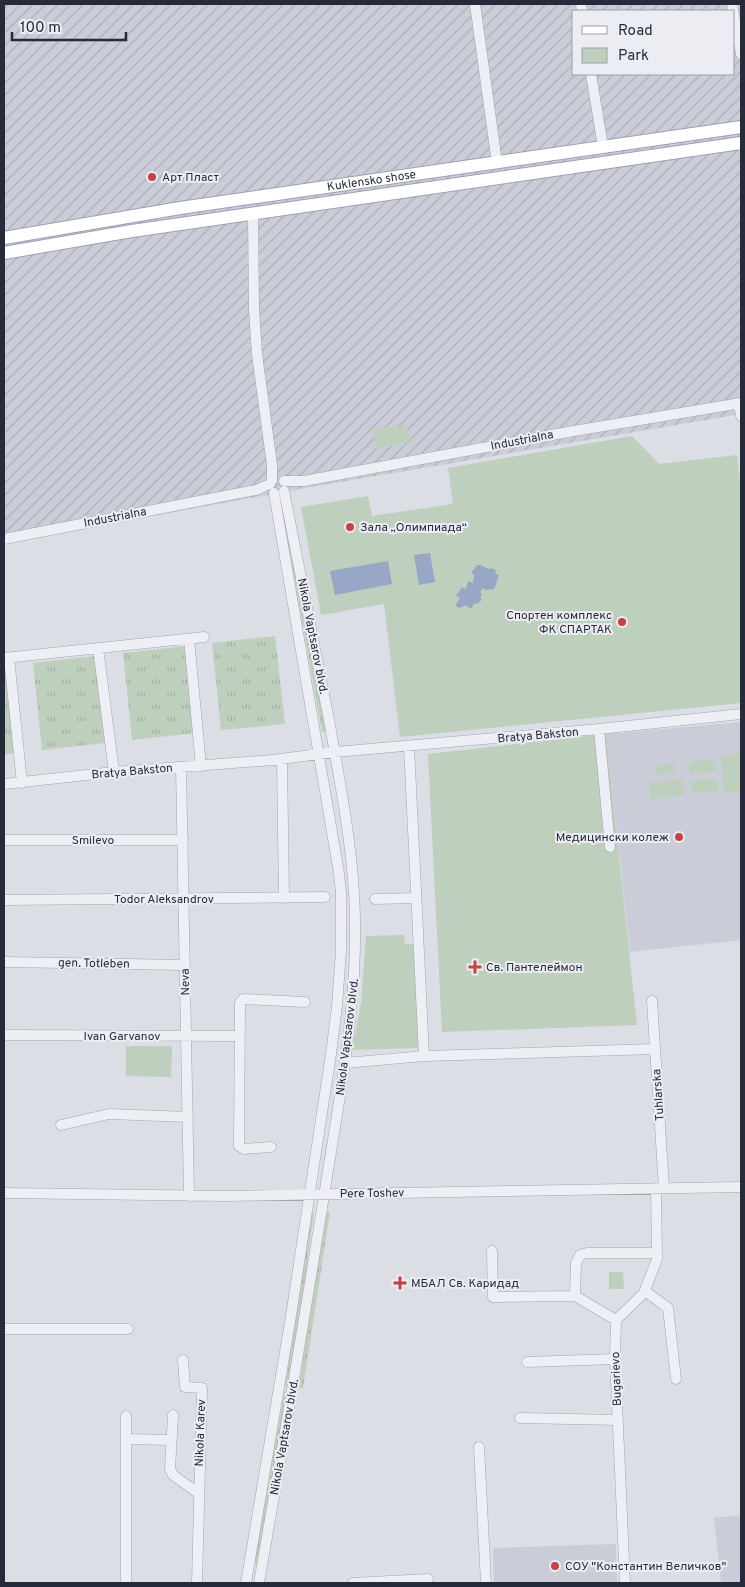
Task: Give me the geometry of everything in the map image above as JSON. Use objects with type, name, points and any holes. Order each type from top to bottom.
[{"type":"main road","name":"Kuklensko shose","points":[[4,238],[180,208],[741,128]]},
{"type":"main road","name":"Kuklensko shose","points":[[4,253],[132,231],[741,143]]},
{"type":"street","points":[[475,4],[498,163]]},
{"type":"street","points":[[735,21],[741,54]]},
{"type":"street","points":[[591,75],[603,147]]},
{"type":"street","name":"Nikola Vaptsarov blvd.","points":[[253,213],[254,310],[257,354],[272,465],[312,626],[335,752],[351,856],[356,949],[354,986],[345,1062],[259,1583]]},
{"type":"street","points":[[740,404],[741,416]]},
{"type":"street","name":"Industrialna","points":[[4,539],[568,432],[740,404]]},
{"type":"street","name":"Nikola Vaptsarov blvd.","points":[[246,1581],[320,1130],[334,1034],[341,951],[341,893],[277,486]]},
{"type":"street","points":[[22,783],[6,658],[204,637]]},
{"type":"street","points":[[189,639],[201,766]]},
{"type":"street","points":[[98,648],[114,772]]},
{"type":"street","name":"Bratya Bakston","points":[[4,784],[114,772],[282,759],[335,752],[599,729],[741,714]]},
{"type":"street","points":[[599,729],[610,847]]},
{"type":"street","points":[[409,746],[424,1056]]},
{"type":"street","points":[[282,759],[284,898]]},
{"type":"street","name":"Neva","points":[[181,767],[189,1196]]},
{"type":"street","name":"Smilevo","points":[[4,840],[183,840]]},
{"type":"street","name":"Todor Aleksandrov","points":[[4,900],[325,898]]},
{"type":"street","points":[[375,900],[416,898]]},
{"type":"street","name":"gen. Totleben","points":[[4,962],[185,965]]},
{"type":"street","points":[[271,1147],[244,1149],[239,1146],[240,1003],[243,999],[305,1002]]},
{"type":"street","name":"Tuhlarska","points":[[652,1001],[660,1188]]},
{"type":"street","name":"Ivan Garvanov","points":[[4,1035],[239,1036]]},
{"type":"street","points":[[345,1062],[424,1056],[655,1049]]},
{"type":"street","points":[[61,1125],[109,1114],[188,1117]]},
{"type":"street","name":"Pere Toshev","points":[[4,1193],[189,1196],[741,1187]]},
{"type":"street","points":[[492,1251],[493,1297],[575,1296],[616,1320],[645,1291],[657,1259],[660,1188]]},
{"type":"street","points":[[575,1296],[576,1263],[580,1255],[587,1253],[657,1253]]},
{"type":"street","points":[[645,1291],[668,1308],[676,1379]]},
{"type":"street","name":"Bugarievo","points":[[616,1320],[615,1359],[625,1583]]},
{"type":"street","points":[[4,1329],[128,1329]]},
{"type":"street","points":[[527,1362],[615,1359]]},
{"type":"street","name":"Nikola Karev","points":[[183,1360],[184,1387],[202,1388],[197,1583]]},
{"type":"street","name":"Nikola Karev","points":[[173,1415],[170,1469],[173,1476],[198,1493]]},
{"type":"street","points":[[126,1416],[126,1583]]},
{"type":"street","points":[[520,1418],[618,1420]]},
{"type":"street","points":[[126,1440],[172,1440]]},
{"type":"street","points":[[479,1447],[486,1583]]},
{"type":"street","points":[[353,1583],[428,1579]]},
{"type":"street","points":[[246,1581],[259,1583]]},
{"type":"shaded area","points":[[4,4],[741,4],[741,414],[311,487],[4,543]]},
{"type":"shaded area","name":"Медицински колеж","points":[[741,722],[741,940],[630,952],[606,734]]},
{"type":"shaded area","points":[[741,1515],[741,1583],[721,1583],[714,1518]]},
{"type":"shaded area","name":"СОУ \"Константин Величков\"","points":[[616,1544],[617,1583],[494,1583],[493,1548]]},
{"type":"green space","points":[[406,425],[411,442],[376,448],[373,429]]},
{"type":"green space","points":[[632,436],[659,464],[737,455],[741,490],[741,703],[400,737],[384,604],[321,615],[301,507],[368,496],[372,516],[453,504],[448,468]]},
{"type":"green space","points":[[283,515],[288,515],[327,731],[322,732]]},
{"type":"green space","points":[[275,636],[285,724],[221,730],[212,643]]},
{"type":"green space","points":[[186,646],[195,733],[132,740],[123,653]]},
{"type":"green space","points":[[96,656],[105,743],[42,750],[33,663]]},
{"type":"green space","points":[[4,666],[7,666],[16,753],[4,754]]},
{"type":"green space","points":[[606,734],[637,1025],[442,1032],[428,754]]},
{"type":"green space","points":[[741,754],[741,792],[724,793],[721,756]]},
{"type":"green space","points":[[715,759],[716,771],[690,774],[689,762]]},
{"type":"green space","points":[[675,763],[676,773],[656,775],[655,766]]},
{"type":"green space","points":[[682,779],[684,795],[651,799],[649,783]]},
{"type":"green space","points":[[717,779],[718,791],[692,793],[691,781]]},
{"type":"green space","points":[[404,935],[405,944],[415,944],[418,1048],[352,1050],[361,1003],[366,936]]},
{"type":"green space","points":[[126,1046],[172,1046],[171,1077],[126,1076]]},
{"type":"green space","points":[[324,1212],[330,1212],[303,1388],[299,1388]]},
{"type":"green space","points":[[312,1213],[314,1213],[308,1256],[307,1282],[290,1386],[285,1386]]},
{"type":"green space","points":[[609,1272],[623,1272],[624,1289],[609,1289]]},
{"type":"green space","points":[[284,1392],[290,1392],[259,1563],[255,1564],[254,1563]]},
{"type":"water","points":[[430,553],[435,582],[419,585],[414,555]]},
{"type":"water","points":[[388,561],[392,584],[335,595],[330,571]]},
{"type":"water","points":[[477,565],[496,570],[495,573],[499,576],[494,589],[486,590],[483,588],[480,592],[482,599],[479,603],[474,604],[471,609],[466,605],[460,608],[455,606],[460,598],[456,596],[462,587],[466,589],[468,581],[473,583],[474,575],[471,573]]},
{"type":"place","name":"Арт Пласт","points":[[152,177]]},
{"type":"place","name":"Зала „Олимпиада“","points":[[350,527]]},
{"type":"place","name":"Спортен комплекс ФК СПАРТАК","points":[[622,622]]},
{"type":"place","name":"Медицински колеж","points":[[679,837]]},
{"type":"place","name":"Св. Пантелеймон","points":[[475,967]]},
{"type":"place","name":"МБАЛ Св. Каридад","points":[[400,1283]]},
{"type":"place","name":"СОУ \"Константин Величков\"","points":[[555,1566]]}]
